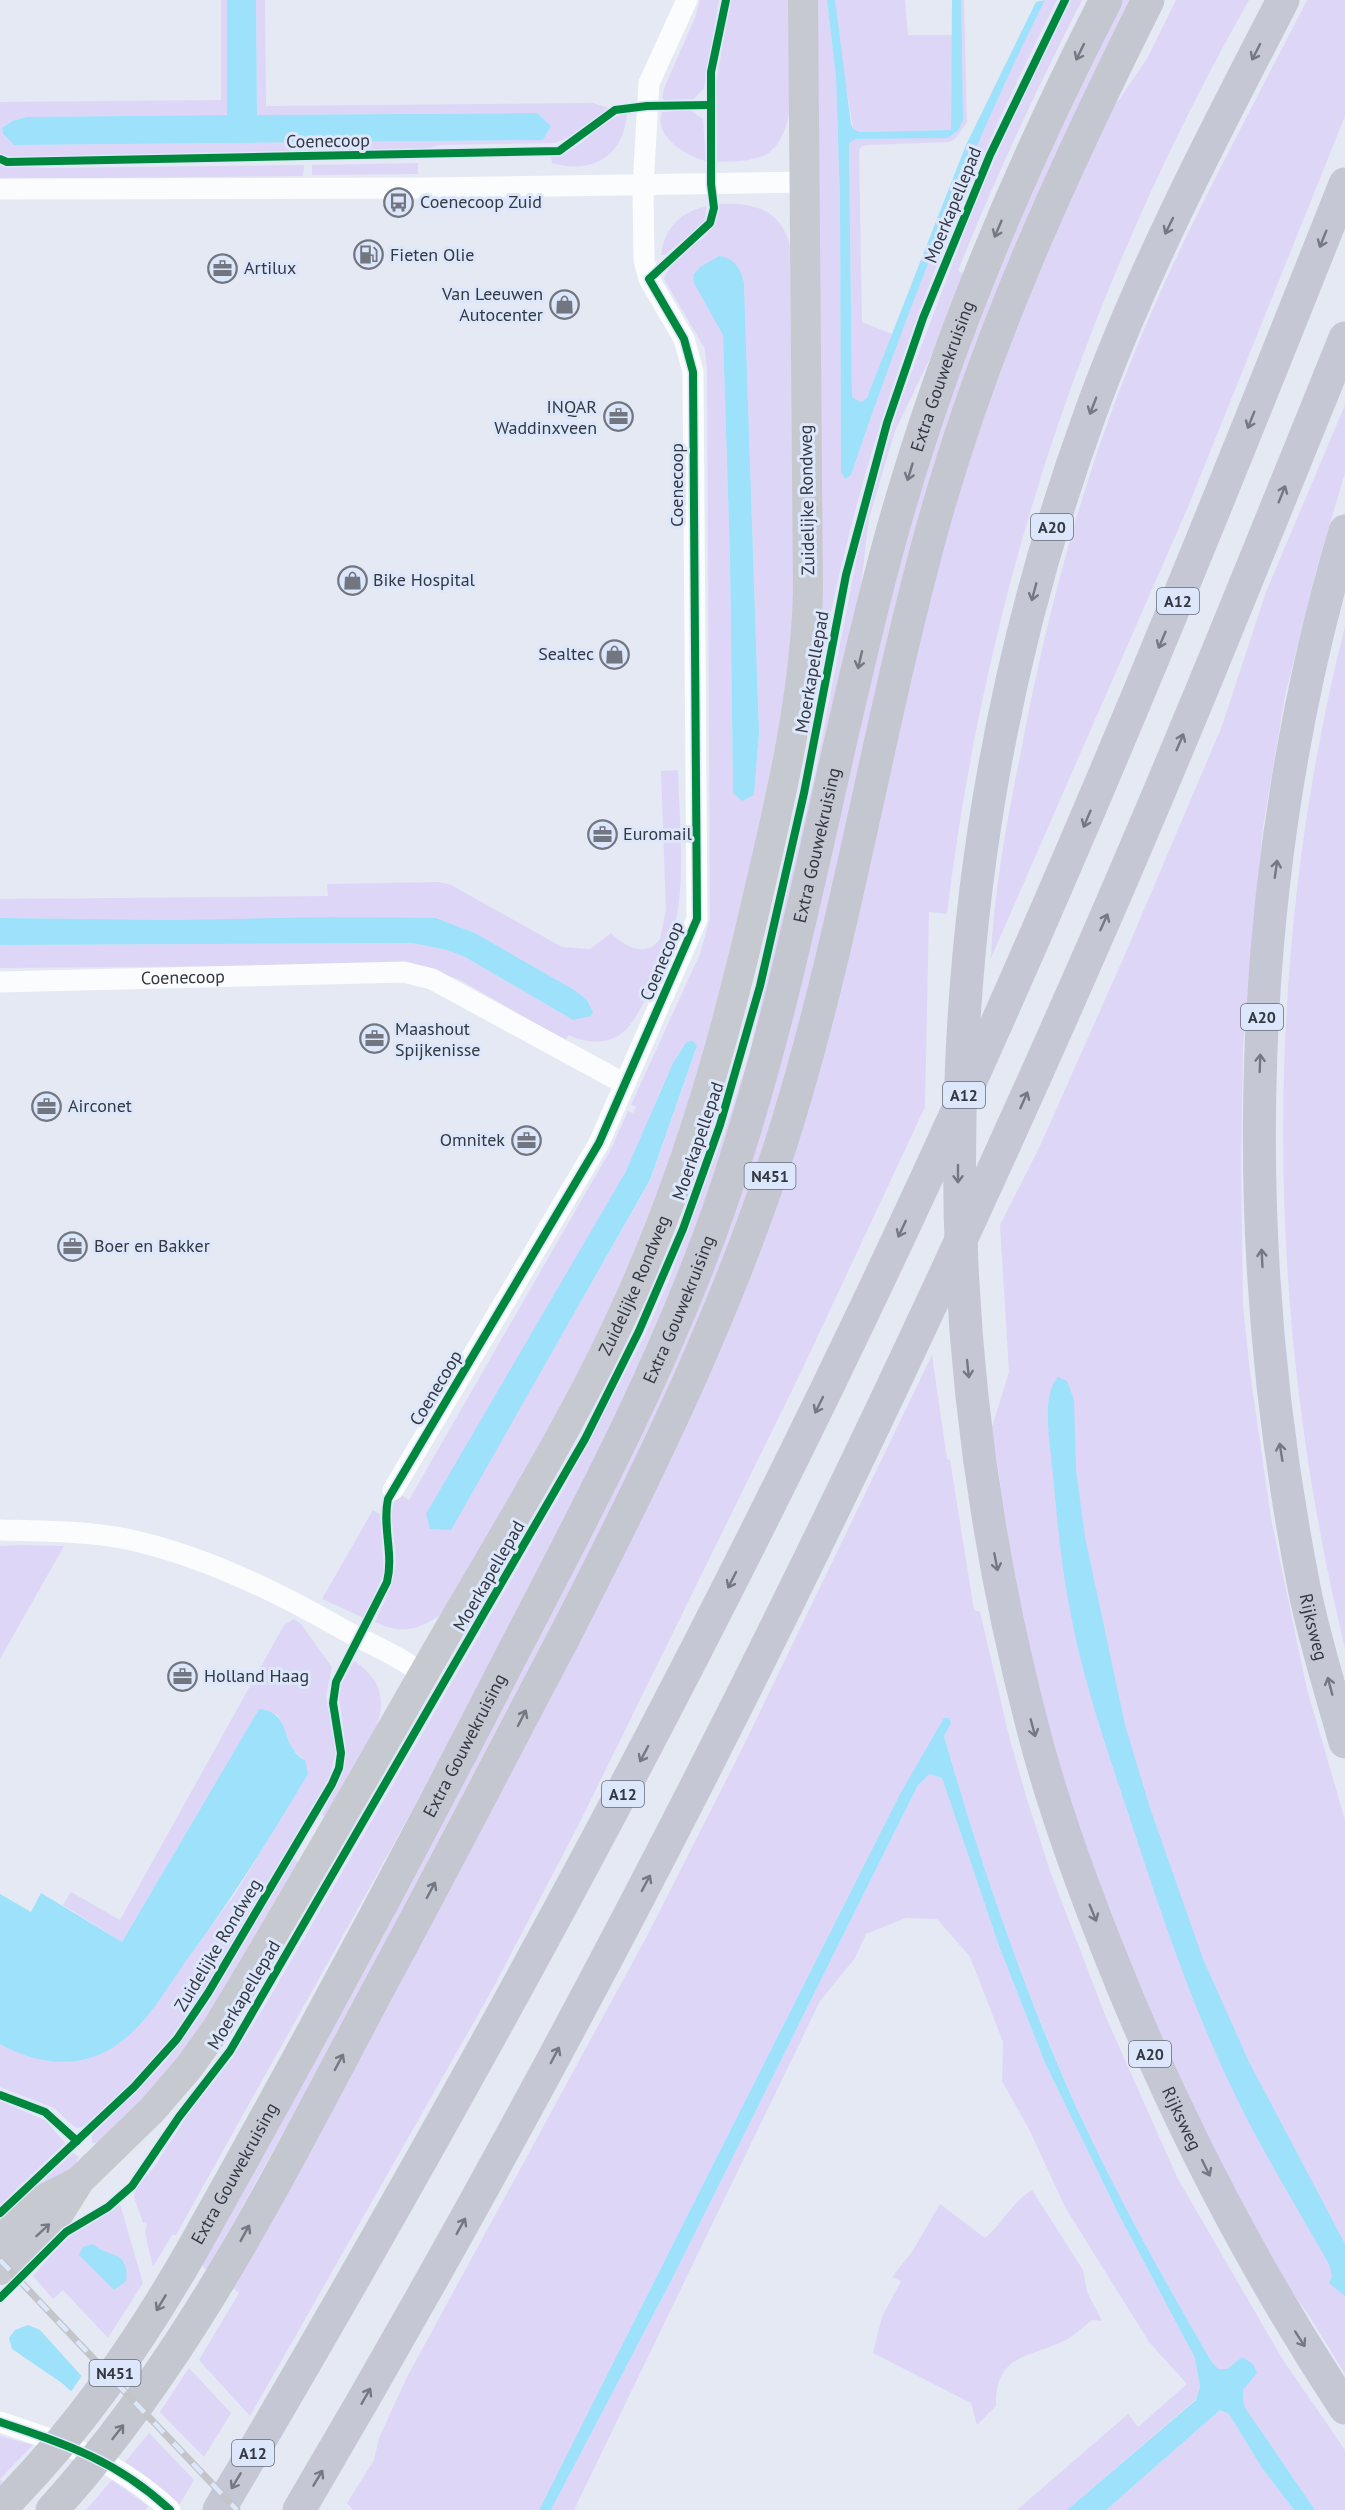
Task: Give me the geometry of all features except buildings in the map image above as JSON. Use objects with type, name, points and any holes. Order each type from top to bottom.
[{"type":"highway","name":"Rijksweg","points":[[1283,0],[1153,260],[1088,419],[1048,542],[1025,626],[1001,729],[984,827],[962,1018],[958,1140],[960,1258],[968,1366],[979,1459],[1019,1671],[1034,1732],[1079,1877],[1146,2047],[1248,2250],[1286,2319],[1345,2408]]},
{"type":"highway","name":"A12","points":[[219,2510],[430,2148],[651,1740],[791,1462],[927,1176],[1001,1013],[1180,596],[1345,184]]},
{"type":"highway","points":[[299,2510],[506,2147],[675,1828],[791,1594],[1000,1153],[1149,815],[1345,338]]},
{"type":"highway","name":"Rijksweg","points":[[1345,531],[1302,707],[1285,803],[1268,940],[1261,1041],[1259,1203],[1277,1426],[1290,1509],[1305,1590],[1345,1742]]},
{"type":"main road","name":"Zuidelijke Rondweg","points":[[0,2270],[58,2215],[80,2180],[152,2110],[189,2067],[217,2028],[557,1443],[613,1336],[642,1271],[688,1154],[730,1016],[797,720],[804,664],[808,582],[803,0]]},
{"type":"main road","name":"Extra Gouwekruising","points":[[0,2509],[68,2435],[119,2368],[191,2252],[375,1916],[567,1550],[628,1428],[686,1297],[717,1215],[760,1084],[865,636],[897,514],[927,420],[971,295],[1005,212],[1106,0]]},
{"type":"main road","name":"Extra Gouwekruising","points":[[53,2510],[100,2454],[156,2380],[217,2284],[489,1781],[654,1459],[713,1330],[760,1207],[800,1079],[828,971],[909,615],[958,446],[987,361],[1035,238],[1075,149],[1148,0]]},
{"type":"main road","name":"Zuidelijke Rondweg","points":[[0,2241],[42,2200],[80,2180]]},
{"type":"street","name":"Coenecoop","points":[[393,1490],[599,1143],[697,919],[693,372],[684,339],[649,279],[644,260],[643,186],[649,83],[687,0]]},
{"type":"street","points":[[0,189],[643,186],[804,182]]},
{"type":"street","name":"Coenecoop","points":[[0,982],[404,972],[432,979],[626,1084]]},
{"type":"street","points":[[0,1530],[36,1530],[125,1539],[189,1556],[296,1603],[359,1638],[405,1660],[423,1675]]},
{"type":"street","points":[[0,2422],[96,2457],[132,2479],[170,2510]]},
{"type":"shaded area","points":[[221,0],[227,0],[227,115],[26,117],[11,121],[2,128],[3,134],[14,145],[543,140],[551,126],[537,113],[257,115],[256,0],[265,0],[266,106],[593,103],[609,108],[571,136],[555,143],[440,145],[416,152],[8,157],[0,154],[0,102],[221,100]]},
{"type":"shaded area","points":[[700,0],[719,0],[704,88],[694,99],[664,100],[662,97],[665,86],[695,18]]},
{"type":"shaded area","points":[[731,0],[791,0],[792,83],[786,126],[778,143],[761,157],[743,161],[717,162],[716,82]]},
{"type":"shaded area","points":[[814,0],[827,0],[836,78],[840,200],[841,472],[851,475],[916,294],[964,175],[1045,0],[1057,0],[982,157],[917,318],[888,400],[863,483],[841,567],[823,652],[819,652]]},
{"type":"shaded area","points":[[835,0],[905,0],[908,35],[952,35],[951,130],[860,132],[853,129],[836,22]]},
{"type":"shaded area","points":[[961,0],[964,0],[967,122],[956,138],[950,142],[869,145],[862,146],[859,150],[862,322],[892,334],[867,398],[861,402],[852,397],[849,143],[856,139],[955,134],[961,41]]},
{"type":"shaded area","points":[[1070,0],[1082,0],[987,202],[958,271],[963,273],[934,350],[895,431],[869,518],[861,586],[806,834],[766,998],[719,1161],[673,1287],[612,1423],[439,1761],[176,2235],[172,2235],[153,2267],[145,2233],[147,2222],[143,2223],[134,2197],[135,2190],[154,2167],[187,2116],[233,2057],[270,1997],[567,1483],[645,1335],[669,1280],[724,1134],[749,1055],[814,779],[860,541],[898,408],[974,207],[1014,116]]},
{"type":"shaded area","points":[[1121,0],[1133,0],[1060,149],[795,1049],[728,1256],[630,1476],[319,2068],[207,2270],[200,2264],[672,1364],[937,429],[1005,246]]},
{"type":"shaded area","points":[[1176,0],[1249,0],[1191,108],[1139,217],[1093,329],[1052,442],[1017,557],[988,674],[965,793],[947,914],[929,912],[925,1107],[801,1372],[578,1826],[491,1992],[250,2416],[199,2360],[239,2293],[233,2288],[253,2248],[688,1421],[897,727],[963,473],[1024,303],[1101,126],[1148,57]]},
{"type":"shaded area","points":[[1307,0],[1345,0],[1345,116],[1188,507],[991,958],[1002,852],[1032,695],[1056,593],[1084,492],[1119,393],[1157,300],[1219,170]]},
{"type":"shaded area","points":[[690,110],[703,119],[706,161],[681,150],[662,129],[662,112]]},
{"type":"shaded area","points":[[627,113],[620,141],[603,159],[593,164],[580,166],[552,163],[551,156],[572,149],[607,122]]},
{"type":"shaded area","points":[[418,163],[418,174],[312,175],[312,165]]},
{"type":"shaded area","points":[[0,165],[45,168],[304,165],[303,176],[0,179]]},
{"type":"shaded area","points":[[718,204],[745,205],[767,212],[782,227],[792,253],[796,594],[792,658],[775,766],[725,974],[676,1145],[625,1279],[540,1452],[443,1613],[410,1629],[385,1626],[375,1622],[394,1576],[396,1559],[392,1512],[398,1493],[409,1500],[611,1149],[628,1111],[633,1113],[636,1107],[631,1105],[700,954],[710,919],[707,370],[705,349],[664,279],[677,259],[712,228],[717,217]],"holes":[[[719,256],[744,283],[759,733],[754,795],[733,793],[730,558],[723,335],[693,275],[700,267]],[[692,1040],[697,1047],[650,1181],[451,1529],[597,1231],[672,1067],[679,1054]]]},
{"type":"shaded area","points":[[707,206],[704,223],[665,255],[661,255],[666,237],[676,222],[690,212]]},
{"type":"shaded area","points":[[1345,405],[1345,473],[1316,571],[1285,696],[1263,827],[1243,1048],[1241,1162],[1243,1305],[1271,1518],[1307,1689],[1345,1820],[1345,2265],[1343,2294],[1345,2296],[1345,2374],[1308,2314],[1249,2232],[1213,2159],[1077,1844],[1022,1634],[992,1427],[1009,1372],[1000,1225],[1040,1146],[1123,959],[1222,726],[1266,592]]},
{"type":"shaded area","points":[[1345,626],[1345,1648],[1318,1522],[1299,1395],[1287,1267],[1283,1137],[1287,1008],[1298,879],[1318,752]]},
{"type":"shaded area","points":[[678,770],[681,869],[677,915],[666,952],[649,993],[630,1025],[615,1038],[588,1041],[569,1035],[565,1040],[460,980],[436,971],[397,965],[0,968],[0,945],[412,943],[447,950],[465,957],[573,1020],[591,1010],[589,1003],[576,991],[475,933],[436,918],[178,920],[0,918],[0,899],[328,896],[327,884],[439,882],[451,885],[562,947],[590,949],[611,933],[629,946],[648,948],[660,939],[666,910],[661,771]]},
{"type":"shaded area","points":[[932,1355],[947,1459],[950,1460],[974,1610],[980,1612],[1009,1736],[1050,1871],[1105,2015],[1178,2179],[1283,2360],[1345,2450],[1345,2510],[1315,2510],[1244,2406],[1243,2390],[1256,2373],[1242,2357],[1227,2369],[1217,2369],[1211,2361],[1105,2166],[1050,2045],[992,1892],[944,1736],[951,1723],[900,1794],[539,2510],[353,2510],[347,2503],[374,2460],[379,2438],[407,2377],[647,1936],[743,1747]]},
{"type":"shaded area","points":[[373,1510],[380,1514],[384,1573],[364,1618],[322,1599]]},
{"type":"shaded area","points":[[0,1546],[64,1546],[0,1659]]},
{"type":"shaded area","points":[[294,1619],[301,1624],[332,1667],[326,1697],[336,1750],[330,1776],[209,1981],[173,2035],[136,2078],[83,2127],[76,2128],[54,2108],[0,2087],[0,2044],[21,2054],[42,2059],[86,2058],[190,1955],[235,1894],[308,1774],[305,1760],[293,1750],[278,1715],[259,1709],[122,1942],[63,1905],[71,1892],[120,1920],[284,1625]]},
{"type":"shaded area","points":[[354,1661],[368,1672],[377,1684],[381,1697],[381,1709],[373,1736],[328,1817],[322,1815],[344,1769],[346,1749],[338,1690]]},
{"type":"shaded area","points":[[928,1774],[942,1778],[999,1946],[1045,2063],[1119,2215],[1195,2358],[1200,2388],[1196,2399],[1067,2510],[1017,2510],[1128,2414],[1138,2427],[1187,2384],[1149,2342],[1065,2207],[1030,2131],[1002,2081],[1003,2042],[970,1957],[937,1919],[906,1918],[866,1934],[855,1958],[820,2001],[574,2510],[551,2510],[672,2279],[918,1785]]},
{"type":"shaded area","points":[[294,1858],[299,1864],[187,2050],[102,2142],[92,2143],[92,2135],[165,2062],[205,2009]]},
{"type":"shaded area","points":[[0,2101],[45,2120],[65,2143],[0,2205]]},
{"type":"shaded area","points":[[73,2153],[79,2157],[75,2165],[0,2227],[0,2220]]},
{"type":"shaded area","points":[[1032,2190],[1083,2270],[1087,2292],[1102,2321],[1092,2320],[1066,2340],[1016,2360],[1001,2376],[997,2389],[996,2406],[977,2425],[971,2403],[873,2353],[882,2317],[901,2281],[892,2277],[912,2252],[940,2204],[985,2238],[1018,2201]]},
{"type":"shaded area","points":[[120,2204],[143,2283],[108,2338],[63,2290],[53,2299],[33,2276],[69,2235],[96,2221]],"holes":[[[95,2246],[125,2262],[126,2281]]]},
{"type":"shaded area","points":[[189,2368],[231,2413],[204,2457],[160,2412]]},
{"type":"shaded area","points":[[1220,2410],[1229,2414],[1262,2468],[1294,2510],[1106,2510]]},
{"type":"shaded area","points":[[149,2433],[194,2480],[178,2507],[144,2475],[125,2462]]},
{"type":"shaded area","points":[[0,2436],[33,2445],[0,2479]]},
{"type":"shaded area","points":[[112,2480],[148,2506],[145,2510],[86,2510]]},
{"type":"water","points":[[227,0],[256,0],[257,115],[537,113],[551,126],[543,140],[14,145],[3,134],[2,128],[12,121],[26,117],[227,115]]},
{"type":"water","points":[[827,0],[835,0],[851,124],[853,129],[860,132],[951,130],[952,0],[961,0],[963,119],[958,131],[947,138],[856,139],[849,143],[852,397],[861,402],[867,398],[966,145],[1036,2],[1045,0],[964,175],[916,294],[851,475],[845,479],[841,472],[840,200],[836,78]]},
{"type":"water","points":[[719,256],[733,261],[744,283],[759,733],[754,795],[742,801],[733,793],[730,558],[723,335],[694,283],[693,275],[700,267]]},
{"type":"water","points":[[332,917],[436,918],[475,933],[576,991],[587,1000],[593,1012],[591,1016],[573,1020],[465,957],[447,950],[412,943],[0,945],[0,918],[178,920]]},
{"type":"water","points":[[692,1040],[697,1046],[650,1180],[451,1530],[430,1529],[426,1514],[625,1173],[673,1063],[686,1043]]},
{"type":"water","points":[[1058,1377],[1067,1381],[1074,1400],[1076,1470],[1085,1537],[1125,1725],[1150,1808],[1203,1959],[1249,2062],[1345,2244],[1345,2296],[1329,2283],[1332,2277],[1330,2266],[1251,2126],[1214,2048],[1166,1926],[1099,1723],[1076,1639],[1060,1542],[1048,1423],[1049,1396]]},
{"type":"water","points":[[259,1709],[270,1711],[277,1716],[292,1747],[305,1760],[308,1774],[237,1888],[143,2021],[132,2033],[105,2052],[79,2060],[65,2062],[38,2059],[0,2044],[0,1894],[31,1912],[41,1893],[122,1942]]},
{"type":"water","points":[[944,1718],[949,1718],[951,1723],[944,1736],[993,1892],[1035,2008],[1085,2127],[1146,2245],[1211,2361],[1218,2369],[1227,2369],[1242,2357],[1253,2364],[1257,2373],[1243,2390],[1244,2406],[1315,2510],[1294,2510],[1262,2468],[1229,2414],[1220,2410],[1106,2510],[1067,2510],[1196,2400],[1200,2387],[1195,2358],[1119,2215],[1045,2063],[999,1946],[942,1778],[929,1774],[918,1785],[672,2279],[551,2510],[539,2510],[900,1794]]},
{"type":"water","points":[[93,2244],[117,2256],[125,2264],[126,2281],[114,2290],[79,2255],[83,2247]]},
{"type":"water","points":[[28,2325],[40,2330],[122,2421],[100,2417],[62,2383],[12,2349],[9,2338],[15,2330]]},
{"type":"pier","points":[[83,2374],[124,2419],[112,2430],[70,2393]]},
{"type":"railway","points":[[0,2260],[237,2510]]},
{"type":"cycle path","points":[[0,2213],[134,2087],[177,2039],[208,1993],[332,1784],[339,1768],[341,1753],[333,1703],[336,1682],[387,1582],[389,1572],[386,1520],[388,1499],[599,1143],[697,919],[693,372],[684,339],[649,279],[710,223],[714,208],[711,184],[711,72],[726,0]]},
{"type":"cycle path","name":"Moerkapellepad","points":[[0,2298],[66,2232],[108,2207],[132,2186],[179,2117],[230,2051],[585,1439],[639,1331],[683,1229],[720,1125],[760,986],[804,793],[846,575],[887,423],[923,318],[990,155],[1065,0]]},
{"type":"cycle path","points":[[0,159],[7,162],[559,151],[615,110],[647,106],[709,105]]},
{"type":"cycle path","points":[[0,2095],[45,2112],[77,2141]]},
{"type":"cycle path","points":[[0,2422],[47,2438],[111,2466],[170,2510]]},
{"type":"place","name":"Coenecoop Zuid","points":[[399,202]]},
{"type":"place","name":"Fieten Olie","points":[[369,255]]},
{"type":"place","name":"Artilux","points":[[223,268]]},
{"type":"place","name":"Van Leeuwen Autocenter","points":[[564,304]]},
{"type":"place","name":"INQAR Waddinxveen","points":[[618,417]]},
{"type":"place","name":"Bike Hospital","points":[[352,580]]},
{"type":"place","name":"Sealtec","points":[[615,654]]},
{"type":"place","name":"Euromail","points":[[602,834]]},
{"type":"place","name":"Maashout Spijkenisse","points":[[374,1039]]},
{"type":"place","name":"Airconet","points":[[47,1106]]},
{"type":"place","name":"Omnitek","points":[[526,1140]]},
{"type":"place","name":"Boer en Bakker","points":[[73,1246]]},
{"type":"place","name":"Holland Haag","points":[[183,1676]]}]
